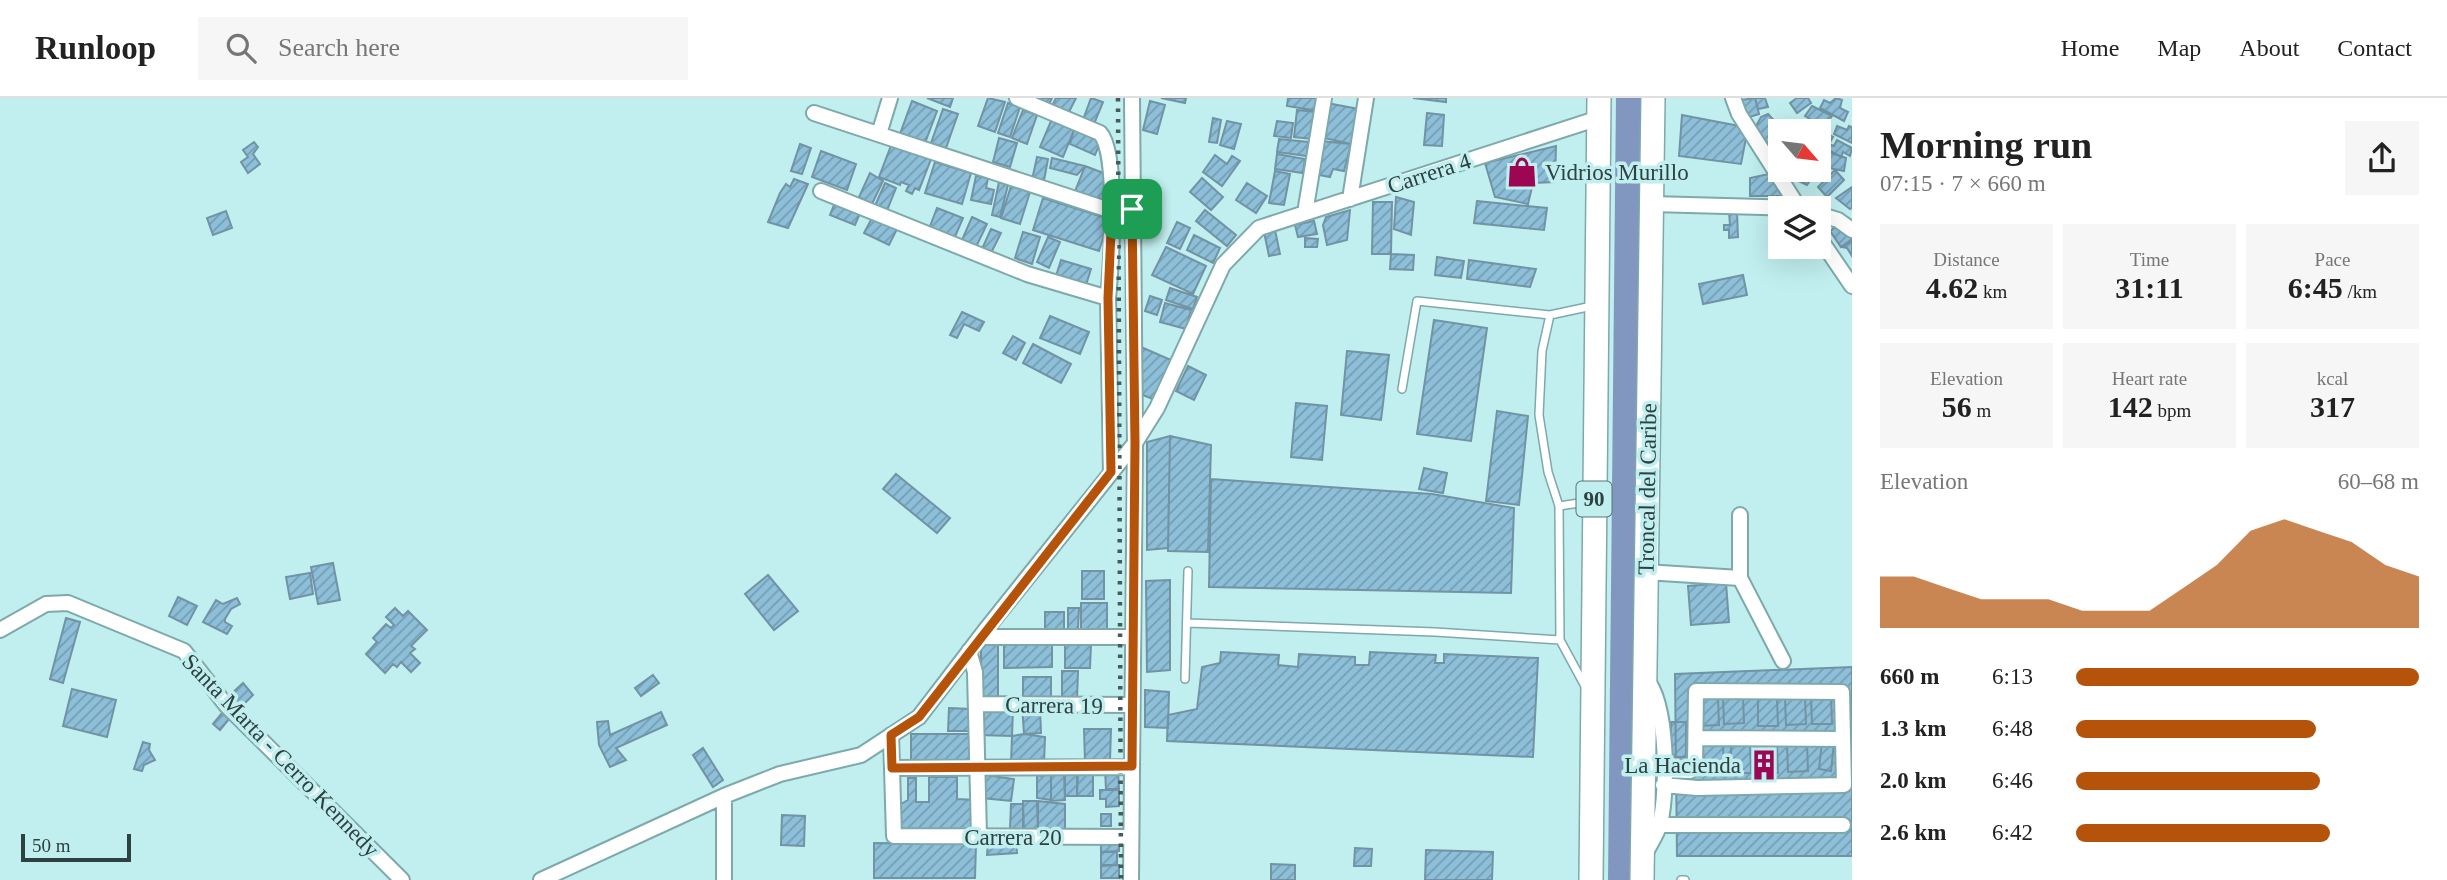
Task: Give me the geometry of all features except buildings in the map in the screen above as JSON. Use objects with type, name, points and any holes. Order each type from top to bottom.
[{"type":"highway","name":"Troncal del Caribe","points":[[1642,871],[1653,98]]},
{"type":"highway","name":"90","points":[[1591,880],[1599,108]]},
{"type":"street","points":[[879,134],[890,98]]},
{"type":"street","points":[[1017,98],[1100,133],[1105,138],[1112,210],[1108,298],[1111,472]]},
{"type":"street","points":[[1131,880],[1135,443],[1132,98]]},
{"type":"street","points":[[1305,213],[1324,98]]},
{"type":"street","points":[[1350,199],[1366,98]]},
{"type":"street","points":[[1733,98],[1739,114],[1792,196]]},
{"type":"street","name":"Carrera 4","points":[[1135,443],[1157,408],[1223,265],[1259,228],[1350,199],[1599,108]]},
{"type":"street","points":[[814,113],[1112,210],[1132,209]]},
{"type":"street","points":[[821,191],[1014,270],[1108,298]]},
{"type":"street","points":[[1652,204],[1768,207]]},
{"type":"street","points":[[1831,218],[1852,230]]},
{"type":"street","points":[[1831,255],[1852,286]]},
{"type":"street","points":[[541,880],[724,796],[780,774],[861,755],[919,717],[1135,443]]},
{"type":"street","points":[[1740,515],[1740,578],[1783,661]]},
{"type":"street","points":[[1645,572],[1740,578]]},
{"type":"street","name":"Santa Marta - Cerro Kennedy","points":[[0,630],[46,604],[68,603],[184,652],[226,705],[402,880]]},
{"type":"street","points":[[980,637],[1132,637]]},
{"type":"street","points":[[969,651],[975,672],[977,704],[979,836]]},
{"type":"street","points":[[1642,871],[1660,825],[1663,785],[1661,714],[1656,690],[1644,676]]},
{"type":"street","points":[[1663,769],[1694,769],[1696,691],[1842,692],[1843,785],[1697,788],[1663,785]]},
{"type":"street","name":"Carrera 19","points":[[977,704],[1132,705]]},
{"type":"street","points":[[891,735],[892,768],[1132,766]]},
{"type":"street","points":[[1696,738],[1843,739]]},
{"type":"street","name":"Carrera 20","points":[[892,768],[894,836],[1131,837]]},
{"type":"street","points":[[724,796],[724,880]]},
{"type":"street","points":[[1660,825],[1843,825]]},
{"type":"lane","points":[[1402,388],[1417,301],[1550,315],[1595,306]]},
{"type":"lane","points":[[1550,315],[1542,351],[1539,415],[1548,472],[1559,506],[1560,640],[1592,701]]},
{"type":"lane","points":[[1559,506],[1594,501]]},
{"type":"lane","points":[[1185,679],[1188,571]]},
{"type":"lane","points":[[1188,622],[1560,640]]},
{"type":"waterway","points":[[1621,880],[1629,98]]},
{"type":"railway","points":[[1118,98],[1121,880]]},
{"type":"place","name":"Vidrios Murillo","points":[[1522,172]]},
{"type":"place","name":"La Hacienda","points":[[1764,765]]},
{"type":"route","points":[[1132,209],[1135,443],[1132,766],[892,768],[891,735],[919,717],[1111,472],[1108,298],[1112,210],[1132,209]]}]
